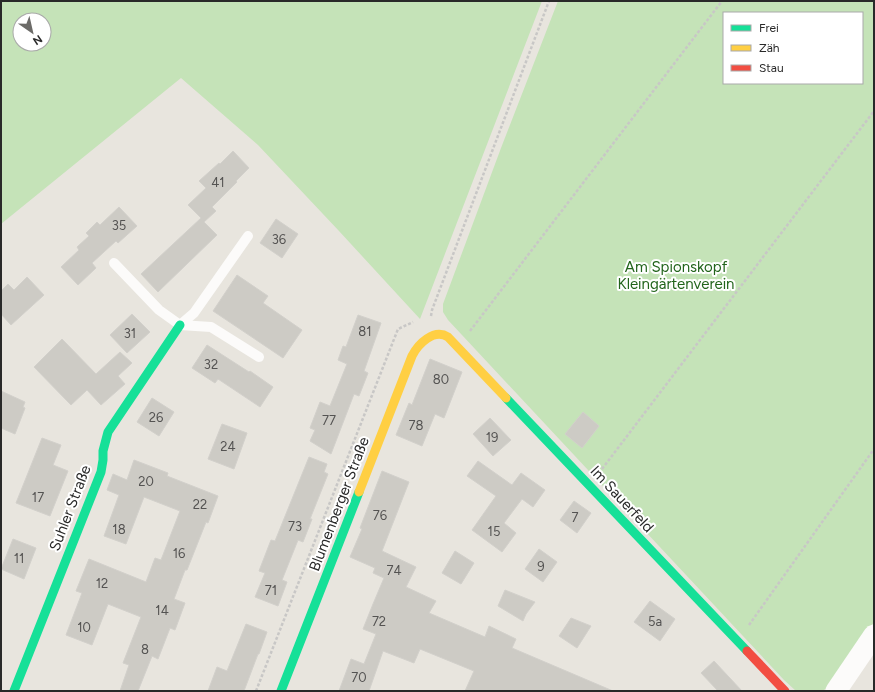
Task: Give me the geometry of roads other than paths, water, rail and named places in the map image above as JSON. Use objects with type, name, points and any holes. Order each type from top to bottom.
[{"type":"street","name":"Suhler Straße","points":[[14,691],[100,472],[108,432],[180,325]]},
{"type":"street","name":"Im Sauerfeld","points":[[434,336],[442,335],[448,337],[459,347],[785,691]]},
{"type":"street","name":"Blumenberger Straße","points":[[280,691],[412,356],[418,346],[434,336]]},
{"type":"street","points":[[836,691],[874,635]]},
{"type":"lane","points":[[180,325],[194,313],[248,236]]},
{"type":"lane","points":[[114,263],[159,310],[180,325],[211,327],[259,357]]},
{"type":"park label","name":"Am Spionskopf Kleingärtenverein","points":[[676,276]]}]
